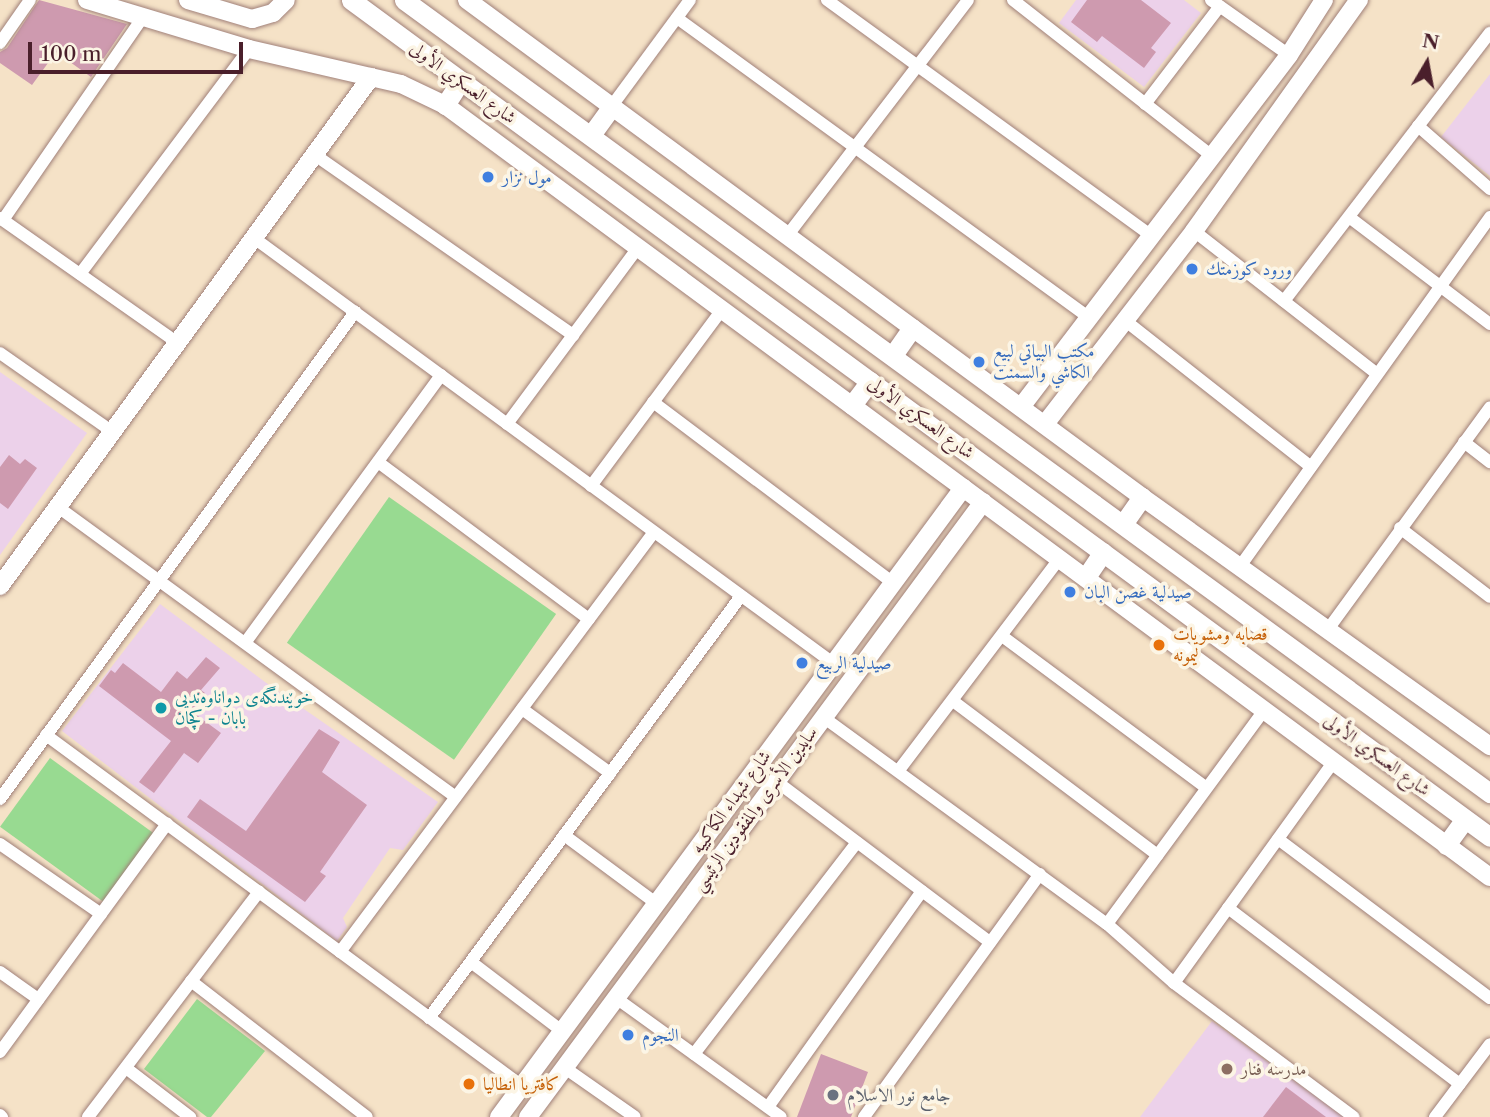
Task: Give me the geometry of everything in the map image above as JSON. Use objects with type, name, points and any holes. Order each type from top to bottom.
[{"type":"main road","name":"شارع العسكري الأولى","points":[[351,0],[1490,837]]},
{"type":"main road","name":"شارع العسكري الأولى","points":[[404,0],[1490,793]]},
{"type":"main road","points":[[444,105],[460,82]]},
{"type":"main road","points":[[591,135],[611,107]]},
{"type":"main road","points":[[893,355],[912,328]]},
{"type":"main road","points":[[852,405],[870,381]]},
{"type":"main road","points":[[978,459],[999,433]]},
{"type":"main road","points":[[1004,478],[1024,452]]},
{"type":"main road","points":[[1123,524],[1142,497]]},
{"type":"main road","points":[[1086,577],[1103,552]]},
{"type":"main road","points":[[1446,845],[1465,819]]},
{"type":"street","points":[[0,43],[30,0]]},
{"type":"street","points":[[87,0],[108,3],[143,17],[248,49],[416,90],[444,105],[1490,877]]},
{"type":"street","points":[[188,0],[252,19],[273,13],[286,0]]},
{"type":"street","points":[[467,0],[1142,497],[1241,565],[1490,746]]},
{"type":"street","points":[[611,107],[690,0]]},
{"type":"street","points":[[827,0],[919,64],[1152,236]]},
{"type":"street","points":[[787,236],[968,0]]},
{"type":"street","points":[[1013,0],[1213,157]]},
{"type":"street","points":[[1021,407],[1091,319],[1289,55],[1324,0]]},
{"type":"street","points":[[1045,424],[1194,231],[1316,64],[1359,0]]},
{"type":"street","points":[[1145,104],[1215,3],[1289,55]]},
{"type":"street","points":[[143,17],[1,219],[178,343]]},
{"type":"street","points":[[677,18],[1091,319]]},
{"type":"street","points":[[1284,301],[1490,33]]},
{"type":"street","points":[[80,274],[248,49]]},
{"type":"street","points":[[0,586],[370,77]]},
{"type":"street","points":[[1418,126],[1490,189]]},
{"type":"street","points":[[315,155],[573,335]]},
{"type":"street","points":[[1349,217],[1490,324]]},
{"type":"street","points":[[1241,565],[1490,217]]},
{"type":"street","points":[[1194,231],[1377,374]]},
{"type":"street","points":[[254,238],[833,663]]},
{"type":"street","points":[[507,424],[637,249]]},
{"type":"street","points":[[591,486],[721,311]]},
{"type":"street","points":[[0,799],[355,312]]},
{"type":"street","points":[[1127,321],[1311,467]]},
{"type":"street","points":[[1074,339],[1097,358]]},
{"type":"street","points":[[0,353],[113,432]]},
{"type":"street","points":[[245,643],[441,375]]},
{"type":"street","points":[[653,402],[892,583]]},
{"type":"street","points":[[1329,628],[1490,407]]},
{"type":"street","points":[[1464,442],[1490,462]]},
{"type":"street","points":[[377,462],[589,619]]},
{"type":"street","name":"شارع شهداء الكاكييه","points":[[499,1117],[963,488]]},
{"type":"street","name":"سايدين الأسرى والمفقودين الرئيسي","points":[[528,1117],[982,502]]},
{"type":"street","points":[[58,507],[456,797]]},
{"type":"street","points":[[1400,528],[1490,597]]},
{"type":"street","points":[[340,951],[654,532]]},
{"type":"street","points":[[899,770],[1060,558]]},
{"type":"street","points":[[429,1018],[741,596]]},
{"type":"street","points":[[1002,636],[1205,787]]},
{"type":"street","points":[[953,701],[1157,855]]},
{"type":"street","points":[[522,709],[610,773]]},
{"type":"street","points":[[1107,924],[1264,710]]},
{"type":"street","points":[[823,717],[1107,924],[1174,983],[1354,1117]]},
{"type":"street","points":[[46,735],[522,1086]]},
{"type":"street","points":[[1174,983],[1334,761]]},
{"type":"street","points":[[776,781],[990,942]]},
{"type":"street","points":[[0,1052],[167,824]]},
{"type":"street","points":[[564,835],[656,903]]},
{"type":"street","points":[[1278,839],[1490,998]]},
{"type":"street","points":[[694,1054],[857,842]]},
{"type":"street","points":[[0,844],[101,914]]},
{"type":"street","points":[[864,1117],[1040,874]]},
{"type":"street","points":[[768,1107],[922,891]]},
{"type":"street","points":[[88,1117],[259,892]]},
{"type":"street","points":[[1228,908],[1460,1084]]},
{"type":"street","points":[[471,962],[562,1031]]},
{"type":"street","points":[[0,972],[38,999]]},
{"type":"street","points":[[191,981],[367,1117]]},
{"type":"street","points":[[616,998],[781,1117]]},
{"type":"street","points":[[1436,1117],[1490,1044]]},
{"type":"street","points":[[126,1068],[190,1117]]},
{"type":"street","points":[[565,1068],[635,1117]]},
{"type":"shaded area","points":[[1076,0],[1184,0],[1201,13],[1144,87],[1059,23]]},
{"type":"shaded area","points":[[1490,74],[1490,176],[1441,137]]},
{"type":"shaded area","points":[[0,372],[87,433],[0,555]]},
{"type":"shaded area","points":[[160,604],[265,682],[438,802],[403,850],[390,848],[343,918],[347,927],[337,941],[62,731]]},
{"type":"shaded area","name":"مدرسه فنار","points":[[1212,1021],[1344,1117],[1140,1117]]},
{"type":"green space","points":[[389,497],[556,614],[454,760],[287,643]]},
{"type":"green space","points":[[50,758],[154,834],[104,903],[0,827]]},
{"type":"green space","points":[[197,999],[265,1051],[211,1117],[207,1117],[144,1069]]},
{"type":"building","points":[[39,0],[127,24],[91,77],[56,52],[32,85],[0,63],[0,52],[7,48]]},
{"type":"building","points":[[1087,0],[1141,0],[1171,23],[1151,48],[1156,52],[1144,68],[1102,36],[1097,42],[1071,22]]},
{"type":"building","points":[[9,455],[20,464],[25,459],[37,468],[8,509],[0,503],[0,467]]},
{"type":"building","name":"خوێندنگەی دواناوەندیی بابان - کچان","points":[[206,657],[220,668],[201,690],[205,693],[191,711],[221,733],[198,763],[184,753],[154,793],[139,782],[171,741],[99,686],[111,670],[115,673],[123,663],[161,692],[177,671],[187,679]]},
{"type":"building","points":[[319,729],[340,742],[322,772],[367,805],[320,872],[326,876],[305,902],[187,817],[200,799],[246,831]]},
{"type":"building","name":"جامع نور الاسلام","points":[[821,1054],[868,1072],[851,1117],[797,1117]]},
{"type":"building","points":[[1286,1087],[1326,1117],[1263,1117]]},
{"type":"place","name":"مول نزار","points":[[488,177]]},
{"type":"place","name":"ورود كوزمتك","points":[[1192,269]]},
{"type":"place","name":"مكتب البياتي لبيع الكاشي والسمنت","points":[[979,362]]},
{"type":"place","name":"صيدلية غصن البان","points":[[1070,592]]},
{"type":"place","name":"قصابه ومشويات ليمونه","points":[[1159,645]]},
{"type":"place","name":"صيدلية الربيع","points":[[802,663]]},
{"type":"place","name":"خوێندنگەی دواناوەندیی بابان - کچان","points":[[161,708]]},
{"type":"place","name":"النجوم","points":[[628,1035]]},
{"type":"place","name":"مدرسه فنار","points":[[1227,1069]]},
{"type":"place","name":"كافتريا انطاليا","points":[[469,1084]]},
{"type":"place","name":"جامع نور الاسلام","points":[[833,1095]]}]
